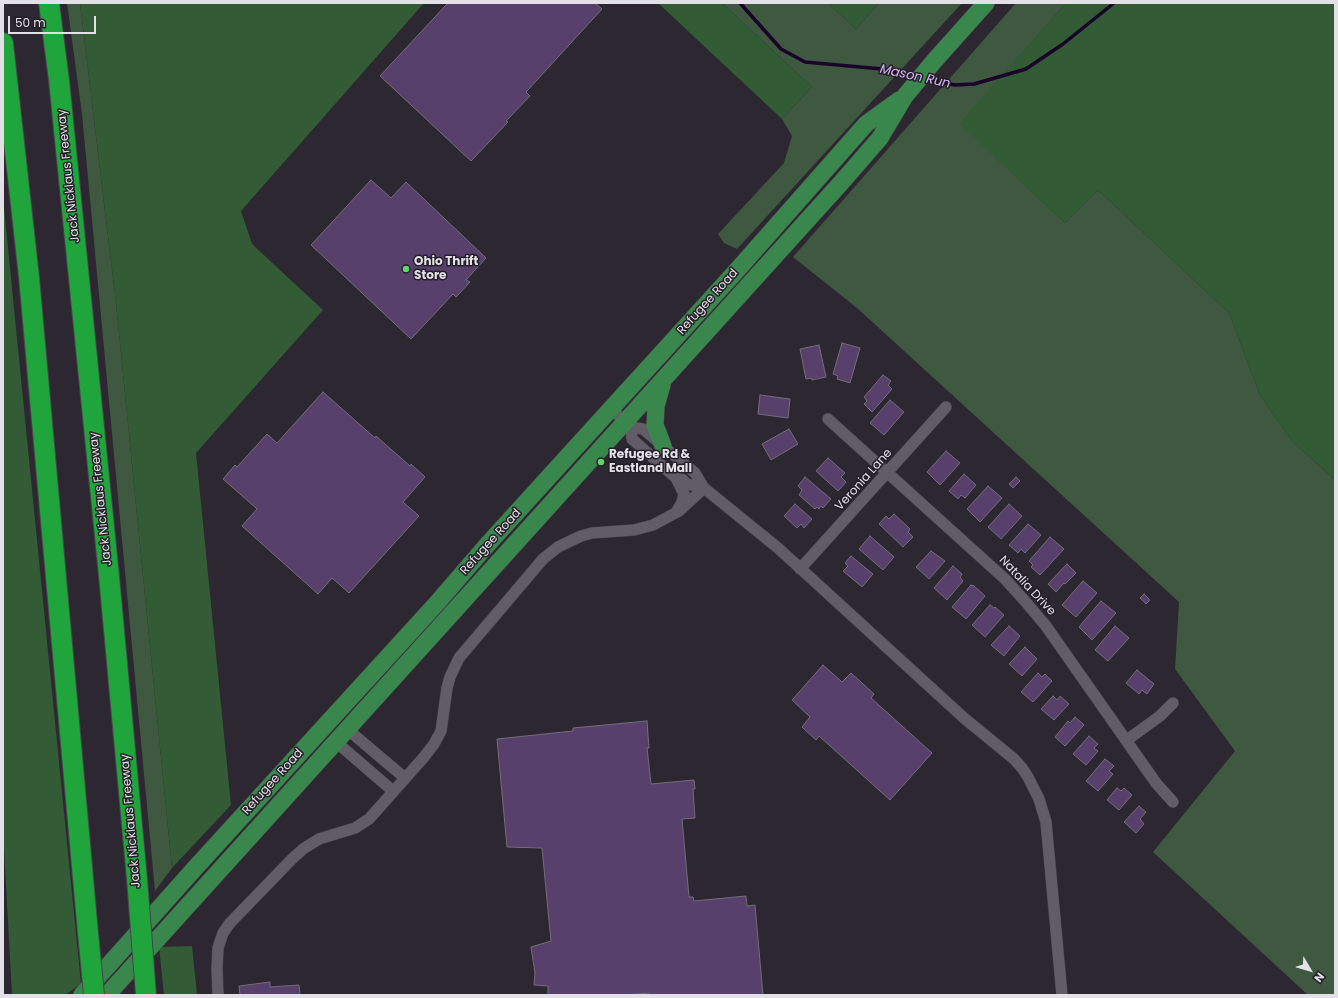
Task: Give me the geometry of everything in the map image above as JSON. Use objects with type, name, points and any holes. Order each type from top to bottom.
[{"type":"highway","name":"Jack Nicklaus Freeway","points":[[49,3],[59,80],[109,576],[137,879],[146,995]]},
{"type":"highway","points":[[3,43],[29,277],[94,995]]},
{"type":"main road","name":"Refugee Road","points":[[107,995],[336,741],[628,425],[663,381],[880,138],[909,91],[986,3]]},
{"type":"main road","name":"Refugee Road","points":[[82,995],[201,861],[611,409],[866,124],[909,91]]},
{"type":"main road","points":[[663,381],[656,406],[655,425],[663,446]]},
{"type":"street","name":"Veronia Lane","points":[[800,569],[946,407]]},
{"type":"street","points":[[611,409],[628,425],[643,429],[695,474],[704,488],[771,542],[964,718],[1014,759],[1028,777],[1039,799],[1046,822],[1062,995]]},
{"type":"street","name":"Natalia Drive","points":[[828,419],[1005,579],[1024,600],[1046,626],[1156,782],[1173,802]]},
{"type":"street","points":[[628,425],[632,440],[676,478],[687,484],[704,488]]},
{"type":"street","points":[[676,478],[678,485],[684,494],[682,502],[676,513]]},
{"type":"street","points":[[218,995],[217,961],[219,944],[223,933],[239,913],[303,849],[319,839],[349,830],[368,819],[424,757],[439,735],[443,724],[445,694],[452,672],[459,658],[543,559],[558,547],[581,536],[592,533],[629,531],[644,528],[676,513],[687,505],[704,488]]},
{"type":"street","points":[[1127,740],[1156,720],[1174,702]]},
{"type":"street","points":[[347,729],[405,778]]},
{"type":"street","points":[[336,741],[394,792]]},
{"type":"green space","points":[[67,3],[80,3],[116,303],[172,868],[155,891],[82,114]]},
{"type":"green space","points":[[80,3],[424,3],[241,211],[252,244],[323,310],[196,453],[231,805],[172,868],[116,303]]},
{"type":"green space","points":[[658,3],[722,3],[812,87],[782,119]]},
{"type":"green space","points":[[722,3],[828,3],[856,29],[879,3],[962,3],[737,249],[724,243],[718,234],[784,163],[792,136],[782,119],[812,87]]},
{"type":"green space","points":[[828,3],[879,3],[856,29]]},
{"type":"green space","points":[[1016,3],[1066,3],[960,124],[1065,223],[1098,190],[1229,313],[1260,395],[1292,441],[1335,480],[1335,995],[1308,995],[1153,852],[1235,751],[1175,669],[1179,602],[857,308],[793,257]]},
{"type":"green space","points":[[1066,3],[1335,3],[1335,480],[1292,441],[1260,395],[1229,313],[1098,190],[1065,223],[959,124]]},
{"type":"green space","points":[[3,197],[81,984],[65,995],[12,995],[3,830]]},
{"type":"green space","points":[[192,946],[197,995],[164,995],[159,947]]},
{"type":"building","points":[[448,3],[595,3],[602,9],[526,92],[530,96],[471,161],[380,76]]},
{"type":"building","name":"Ohio Thrift Store","points":[[371,180],[391,198],[406,182],[486,258],[466,280],[470,282],[456,297],[453,294],[411,339],[311,245]]},
{"type":"building","points":[[842,343],[860,348],[850,383],[837,379],[838,376],[833,374]]},
{"type":"building","points":[[819,345],[826,377],[812,380],[811,378],[806,379],[800,349]]},
{"type":"building","points":[[883,375],[891,381],[888,385],[892,389],[872,412],[864,404],[867,401],[864,397]]},
{"type":"building","points":[[323,392],[375,438],[376,436],[425,477],[403,502],[419,516],[349,593],[332,578],[318,594],[242,526],[257,509],[223,479],[235,465],[237,467],[267,434],[277,443]]},
{"type":"building","points":[[760,395],[790,399],[788,418],[758,414]]},
{"type":"building","points":[[890,400],[904,412],[884,435],[870,423]]},
{"type":"building","points":[[789,429],[798,444],[771,460],[762,444]]},
{"type":"building","points":[[946,451],[960,463],[940,485],[927,472]]},
{"type":"building","points":[[828,458],[845,473],[841,477],[846,482],[838,491],[816,471]]},
{"type":"building","points":[[964,474],[976,485],[965,498],[961,495],[958,499],[949,491]]},
{"type":"building","points":[[805,477],[831,499],[823,508],[821,506],[819,509],[817,507],[815,509],[799,495],[802,490],[798,486]]},
{"type":"building","points":[[1016,477],[1020,481],[1013,488],[1009,484]]},
{"type":"building","points":[[988,486],[1002,498],[980,522],[967,509]]},
{"type":"building","points":[[795,504],[812,519],[804,528],[801,524],[797,528],[784,516]]},
{"type":"building","points":[[1009,504],[1022,516],[1001,539],[988,527]]},
{"type":"building","points":[[894,514],[910,529],[908,532],[913,537],[903,547],[879,524],[886,516],[889,519]]},
{"type":"building","points":[[1028,524],[1041,535],[1025,553],[1021,549],[1018,553],[1009,545]]},
{"type":"building","points":[[870,536],[894,557],[883,570],[859,549]]},
{"type":"building","points":[[1050,537],[1064,549],[1040,575],[1031,567],[1033,565],[1029,561]]},
{"type":"building","points":[[931,551],[945,561],[929,579],[916,567]]},
{"type":"building","points":[[851,556],[873,574],[862,587],[843,571],[848,566],[845,563]]},
{"type":"building","points":[[1067,564],[1076,573],[1056,592],[1048,584]]},
{"type":"building","points":[[953,566],[962,574],[960,577],[963,581],[947,600],[934,588]]},
{"type":"building","points":[[1083,581],[1097,593],[1076,617],[1062,605]]},
{"type":"building","points":[[971,585],[973,585],[985,596],[966,619],[952,607]]},
{"type":"building","points":[[1144,594],[1150,600],[1146,604],[1140,598]]},
{"type":"building","points":[[1101,601],[1116,613],[1092,640],[1079,627]]},
{"type":"building","points":[[990,605],[994,608],[995,607],[1004,615],[985,637],[972,625]]},
{"type":"building","points":[[1009,626],[1020,636],[1004,656],[991,645]]},
{"type":"building","points":[[1115,626],[1129,638],[1108,661],[1095,650]]},
{"type":"building","points":[[1025,647],[1037,659],[1022,676],[1009,664]]},
{"type":"building","points":[[823,665],[842,682],[851,673],[874,694],[871,698],[932,753],[890,800],[819,736],[816,740],[802,727],[810,717],[792,700]]},
{"type":"building","points":[[1137,670],[1154,684],[1147,694],[1142,690],[1139,694],[1126,683]]},
{"type":"building","points":[[1038,673],[1042,677],[1045,674],[1052,681],[1033,702],[1021,692]]},
{"type":"building","points":[[1053,696],[1057,700],[1060,696],[1069,704],[1054,720],[1041,709]]},
{"type":"building","points":[[1075,717],[1084,725],[1065,746],[1055,737],[1068,721],[1070,723]]},
{"type":"building","points":[[647,721],[649,748],[647,748],[651,784],[694,780],[695,789],[693,789],[695,818],[682,819],[689,897],[693,897],[694,901],[746,896],[747,906],[755,905],[763,995],[649,995],[649,993],[624,995],[548,995],[548,986],[534,985],[535,973],[531,947],[551,941],[542,848],[507,847],[497,739],[573,731],[573,728]]},
{"type":"building","points":[[1089,736],[1098,744],[1094,748],[1098,751],[1086,765],[1073,754]]},
{"type":"building","points":[[1105,759],[1114,766],[1109,771],[1113,774],[1098,791],[1086,781]]},
{"type":"building","points":[[1117,788],[1121,791],[1124,788],[1132,795],[1119,810],[1107,800]]},
{"type":"building","points":[[1139,806],[1146,812],[1140,819],[1144,824],[1136,833],[1124,822]]},
{"type":"building","points":[[270,982],[270,987],[299,985],[300,995],[240,995],[239,986]]},
{"type":"waterway","name":"Mason Run","points":[[740,3],[781,49],[805,62],[882,69],[915,77]]},
{"type":"waterway","name":"Mason Run","points":[[926,79],[955,85],[974,84],[1026,69],[1063,44],[1114,3]]},
{"type":"place","name":"Ohio Thrift Store","points":[[406,269]]},
{"type":"place","name":"Refugee Rd & Eastland Mall","points":[[601,462]]}]
